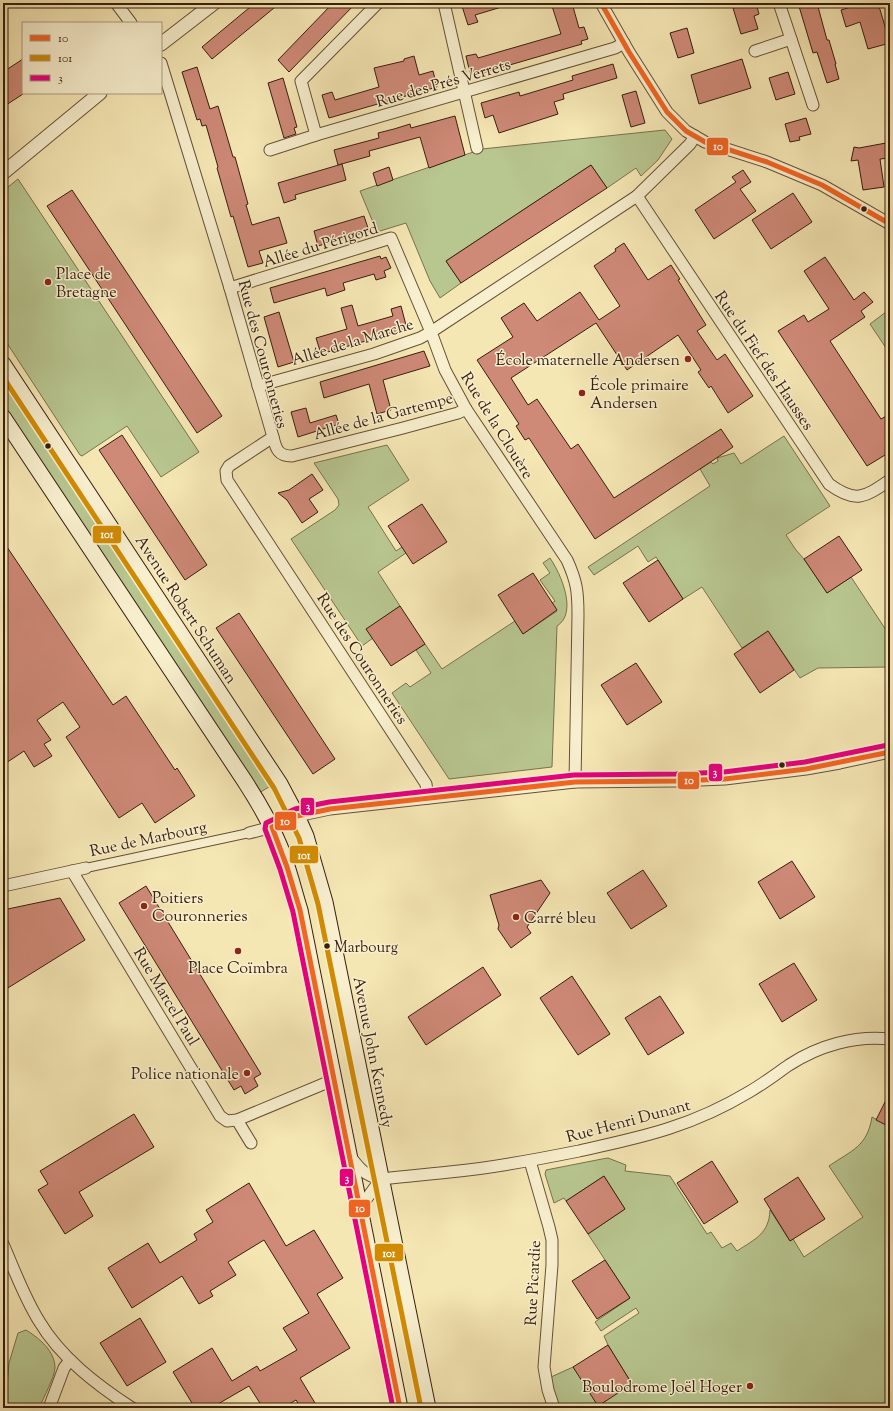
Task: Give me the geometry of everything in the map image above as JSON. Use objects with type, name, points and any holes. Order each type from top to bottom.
[{"type":"main road","name":"Avenue Robert Schuman","points":[[3,364],[280,784],[297,816]]},
{"type":"main road","points":[[3,417],[244,780],[272,828],[287,867],[300,910],[400,1408]]},
{"type":"main road","name":"Avenue John Kennedy","points":[[297,816],[313,858],[326,902],[428,1408]]},
{"type":"street","points":[[116,3],[130,22]]},
{"type":"street","points":[[162,43],[214,3]]},
{"type":"street","points":[[316,135],[301,81],[378,3]]},
{"type":"street","points":[[444,3],[477,148]]},
{"type":"street","points":[[601,3],[667,112],[686,131],[705,142],[767,162],[822,186],[890,224]]},
{"type":"street","points":[[779,3],[813,105]]},
{"type":"street","points":[[755,51],[791,39]]},
{"type":"street","name":"Rue des Prés Verrets","points":[[270,150],[316,135],[465,93],[614,48],[624,43]]},
{"type":"street","name":"Rue des Couronneries","points":[[162,66],[230,288],[272,437],[229,466],[226,471],[227,480],[426,784],[428,798]]},
{"type":"street","points":[[3,173],[99,94]]},
{"type":"street","points":[[431,332],[637,196],[690,144],[695,136]]},
{"type":"street","name":"Rue du Fief des Hausses","points":[[637,196],[830,484],[840,492],[847,495],[860,496],[890,480]]},
{"type":"street","name":"Allée du Périgord","points":[[230,288],[391,238],[431,332]]},
{"type":"street","name":"Allée de la Marche","points":[[258,386],[374,354],[420,338],[431,332]]},
{"type":"street","name":"Rue de la Clouère","points":[[431,332],[445,370],[466,409],[567,560],[575,576],[578,591],[575,782]]},
{"type":"street","name":"Allée de la Gartempe","points":[[272,437],[279,452],[285,456],[292,456],[403,428],[458,413],[466,409]]},
{"type":"street","name":"Rue de Marbourg","points":[[3,886],[272,828],[297,816],[330,809],[575,782],[725,779],[826,765],[890,752]]},
{"type":"street","name":"Rue Marcel Paul","points":[[72,871],[220,1116],[227,1121],[237,1120]]},
{"type":"street","name":"Rue Henri Dunant","points":[[381,1179],[460,1171],[530,1161],[615,1143],[671,1128],[719,1109],[751,1091],[790,1065],[823,1048],[855,1040],[890,1039]]},
{"type":"street","points":[[250,1143],[237,1120],[333,1080]]},
{"type":"street","points":[[348,1152],[362,1171],[370,1177],[381,1179],[359,1209]]},
{"type":"street","name":"Rue Picardie","points":[[530,1161],[552,1240],[552,1265],[544,1362],[545,1378],[554,1408]]},
{"type":"street","points":[[3,1244],[38,1320],[50,1336],[70,1360],[98,1385],[132,1408]]},
{"type":"street","points":[[49,1408],[64,1368],[70,1360]]},
{"type":"green space","points":[[665,130],[672,139],[658,160],[641,176],[636,168],[607,188],[591,165],[446,261],[461,283],[440,298],[430,281],[406,223],[377,232],[360,191],[482,149]]},
{"type":"green space","name":"Place de Bretagne","points":[[18,179],[199,452],[161,477],[127,426],[82,456],[80,455],[3,337],[3,191]]},
{"type":"green space","points":[[890,309],[890,354],[870,324]]},
{"type":"green space","points":[[3,378],[272,785],[259,793],[3,406]]},
{"type":"green space","points":[[784,436],[830,506],[786,535],[827,593],[851,577],[890,636],[890,667],[818,668],[800,678],[768,631],[742,648],[702,587],[683,599],[656,557],[648,562],[638,546],[594,575],[588,567],[710,486],[700,469],[711,462],[713,464],[718,461],[717,458],[734,453],[741,464]]},
{"type":"green space","points":[[387,445],[409,480],[368,507],[396,551],[402,547],[406,553],[378,572],[400,606],[367,629],[373,638],[362,646],[291,539],[335,510],[339,505],[338,499],[314,463]]},
{"type":"green space","points":[[550,558],[563,583],[567,603],[563,620],[557,626],[552,767],[449,779],[392,693],[406,683],[410,687],[431,673],[416,650],[425,644],[442,669],[515,621],[523,634],[557,611],[552,603],[555,601],[540,580],[550,573],[543,563]]},
{"type":"green space","points":[[872,1117],[890,1127],[890,1408],[559,1408],[552,1386],[551,1377],[573,1367],[632,1384],[604,1336],[639,1313],[636,1308],[601,1331],[595,1322],[630,1298],[588,1234],[625,1209],[604,1176],[566,1201],[564,1198],[554,1203],[545,1174],[546,1170],[608,1158],[626,1165],[625,1171],[670,1176],[707,1234],[711,1232],[722,1248],[731,1243],[737,1251],[755,1239],[767,1225],[770,1210],[790,1241],[793,1239],[804,1257],[863,1217],[829,1166],[857,1147],[870,1127]]},
{"type":"green space","points":[[26,1330],[41,1341],[49,1351],[54,1362],[54,1372],[39,1408],[3,1408],[3,1395],[7,1385],[9,1363],[18,1333]]},
{"type":"building","points":[[255,3],[280,3],[212,59],[202,47]]},
{"type":"building","points":[[333,3],[356,3],[289,72],[278,60]]},
{"type":"building","points":[[461,3],[504,3],[505,6],[475,15],[478,22],[468,25]]},
{"type":"building","points":[[551,3],[572,3],[579,28],[584,27],[588,39],[581,41],[582,44],[482,73],[481,70],[470,73],[466,56],[476,54],[478,58],[561,34]]},
{"type":"building","points":[[756,3],[759,14],[754,16],[758,29],[741,34],[733,8]]},
{"type":"building","points":[[798,3],[817,3],[827,40],[829,40],[836,64],[839,79],[827,83],[817,52],[813,53]]},
{"type":"building","points":[[864,3],[878,3],[890,43],[868,49],[860,22],[846,27],[841,10]]},
{"type":"building","points":[[687,28],[694,53],[678,58],[670,33]]},
{"type":"building","points":[[414,56],[419,75],[433,71],[437,87],[329,118],[322,95],[332,92],[335,100],[379,87],[374,68],[404,61],[404,59]]},
{"type":"building","points":[[742,59],[751,88],[699,104],[691,75]]},
{"type":"building","points":[[22,60],[23,94],[3,107],[3,72]]},
{"type":"building","points":[[613,64],[617,78],[563,94],[564,99],[554,102],[558,114],[499,133],[493,115],[485,118],[481,103],[519,92],[520,96],[573,80],[572,76]]},
{"type":"building","points":[[197,67],[210,109],[218,106],[233,157],[235,157],[248,204],[246,205],[252,225],[279,217],[287,243],[259,251],[263,263],[248,267],[233,216],[231,217],[206,125],[202,126],[200,119],[197,120],[182,72]]},
{"type":"building","points":[[788,72],[795,94],[776,100],[769,78]]},
{"type":"building","points":[[283,78],[297,127],[294,128],[296,134],[284,138],[268,83]]},
{"type":"building","points":[[636,91],[645,123],[631,127],[622,95]]},
{"type":"building","points":[[455,116],[465,155],[429,168],[420,137],[369,151],[370,156],[338,165],[334,150],[379,138],[378,133],[410,124],[411,128]]},
{"type":"building","points":[[806,118],[811,134],[799,137],[800,140],[790,142],[785,124]]},
{"type":"building","points":[[886,143],[889,158],[880,159],[884,187],[863,190],[858,160],[851,161],[854,147],[859,148]]},
{"type":"building","points":[[342,164],[346,180],[295,195],[296,199],[284,203],[278,183]]},
{"type":"building","points":[[591,165],[607,188],[461,283],[446,261]]},
{"type":"building","points":[[389,167],[393,180],[377,186],[373,173]]},
{"type":"building","points":[[743,170],[751,182],[740,189],[756,211],[714,239],[695,210],[736,182],[732,177]]},
{"type":"building","points":[[72,190],[222,416],[197,433],[47,206]]},
{"type":"building","points":[[793,193],[812,222],[771,249],[752,220]]},
{"type":"building","points":[[364,216],[369,231],[318,246],[314,231]]},
{"type":"building","points":[[624,243],[648,280],[671,265],[680,279],[678,280],[706,325],[697,331],[717,360],[725,354],[753,396],[728,413],[711,386],[709,388],[698,372],[701,370],[678,335],[627,370],[596,323],[511,378],[528,405],[537,399],[571,449],[578,444],[614,498],[721,429],[733,447],[595,539],[529,438],[525,440],[516,426],[519,424],[477,360],[513,337],[501,318],[524,303],[537,321],[580,292],[599,320],[620,306],[594,266],[616,251],[615,249]]},
{"type":"building","points":[[380,256],[381,259],[386,257],[391,268],[384,271],[386,277],[376,280],[374,274],[343,283],[345,290],[327,296],[325,288],[274,303],[270,288]]},
{"type":"building","points":[[825,257],[854,300],[864,292],[873,302],[861,311],[865,317],[830,341],[881,419],[890,414],[890,452],[867,466],[778,331],[804,315],[808,322],[829,309],[804,271]]},
{"type":"building","points":[[352,305],[358,326],[393,316],[391,309],[401,306],[407,329],[321,354],[316,338],[347,329],[341,308]]},
{"type":"building","points":[[279,312],[294,362],[278,367],[264,317]]},
{"type":"building","points":[[424,351],[430,366],[383,380],[391,410],[377,414],[369,384],[324,398],[320,382]]},
{"type":"building","points":[[306,408],[310,423],[336,415],[339,424],[298,437],[291,412]]},
{"type":"building","points":[[122,435],[207,565],[185,580],[99,450]]},
{"type":"building","points":[[312,474],[323,490],[309,499],[318,512],[302,523],[287,500],[278,493],[289,490]]},
{"type":"building","points":[[422,504],[447,542],[413,564],[388,526]]},
{"type":"building","points":[[839,536],[862,570],[827,593],[804,559]]},
{"type":"building","points":[[3,541],[113,705],[126,696],[175,770],[177,768],[195,796],[155,823],[142,803],[119,818],[66,737],[80,727],[63,702],[37,720],[51,740],[44,744],[52,756],[34,767],[24,751],[3,765]]},
{"type":"building","points":[[658,560],[683,599],[649,622],[623,583]]},
{"type":"building","points":[[533,573],[557,610],[523,634],[498,595]]},
{"type":"building","points":[[400,606],[425,644],[391,666],[366,629]]},
{"type":"building","points":[[239,613],[335,759],[313,774],[216,628]]},
{"type":"building","points":[[768,631],[794,670],[760,693],[734,654]]},
{"type":"building","points":[[636,663],[662,702],[627,725],[601,685]]},
{"type":"building","points":[[792,861],[815,897],[780,919],[758,882]]},
{"type":"building","points":[[643,870],[667,906],[631,929],[607,893]]},
{"type":"building","name":"Carré bleu","points":[[541,880],[550,893],[527,927],[531,933],[511,948],[498,929],[499,925],[490,895]]},
{"type":"building","points":[[146,886],[261,1074],[254,1078],[258,1086],[245,1094],[241,1086],[234,1090],[119,903]]},
{"type":"building","points":[[60,898],[85,940],[3,991],[3,910]]},
{"type":"building","points":[[794,963],[817,1000],[782,1022],[759,984]]},
{"type":"building","points":[[483,967],[501,995],[426,1045],[408,1017]]},
{"type":"building","points":[[572,976],[610,1034],[578,1055],[540,998]]},
{"type":"building","points":[[660,996],[684,1033],[648,1055],[625,1018]]},
{"type":"building","points":[[890,1092],[890,1127],[876,1120]]},
{"type":"building","points":[[134,1114],[154,1147],[79,1192],[93,1216],[65,1234],[38,1190],[48,1184],[40,1171]]},
{"type":"building","points":[[712,1161],[738,1202],[704,1224],[677,1183]]},
{"type":"building","points":[[604,1176],[625,1209],[588,1234],[566,1201]]},
{"type":"building","points":[[798,1177],[825,1219],[790,1241],[764,1199]]},
{"type":"building","points":[[249,1183],[286,1246],[314,1230],[343,1278],[317,1294],[350,1348],[300,1378],[318,1408],[301,1408],[296,1400],[282,1408],[263,1408],[249,1386],[211,1408],[195,1408],[173,1372],[212,1348],[232,1381],[257,1366],[260,1371],[297,1350],[283,1328],[309,1313],[264,1240],[228,1262],[236,1275],[210,1291],[213,1296],[199,1304],[182,1276],[132,1308],[108,1268],[148,1243],[160,1263],[197,1240],[194,1234],[213,1222],[206,1210]]},
{"type":"building","points":[[605,1260],[630,1298],[597,1319],[572,1281]]},
{"type":"building","points":[[140,1318],[166,1362],[127,1386],[100,1343]]},
{"type":"building","points":[[608,1345],[632,1384],[598,1406],[573,1367]]},
{"type":"transit line","name":"10","points":[[601,3],[629,52],[667,112],[686,131],[705,142],[767,162],[822,185],[890,224]]},
{"type":"transit line","name":"101","points":[[3,377],[274,788],[299,838],[318,904],[421,1408]]},
{"type":"transit line","name":"3","points":[[393,1408],[293,912],[280,869],[265,829],[266,823],[295,809],[329,802],[574,775],[724,772],[805,762],[888,745]]},
{"type":"transit line","name":"10","points":[[400,1408],[300,910],[287,867],[272,827],[297,816],[330,809],[575,782],[725,779],[806,769],[890,752]]},
{"type":"place","name":"Place de Bretagne","points":[[48,282]]},
{"type":"place","name":"École maternelle Andersen","points":[[688,359]]},
{"type":"place","name":"École primaire Andersen","points":[[582,393]]},
{"type":"place","name":"Poitiers Couronneries","points":[[144,906]]},
{"type":"place","name":"Carré bleu","points":[[516,917]]},
{"type":"place","name":"Marbourg","points":[[327,946]]},
{"type":"place","name":"Place Coïmbra","points":[[238,951]]},
{"type":"place","name":"Police nationale","points":[[247,1073]]},
{"type":"place","name":"Boulodrome Joël Hoger","points":[[750,1386]]}]
